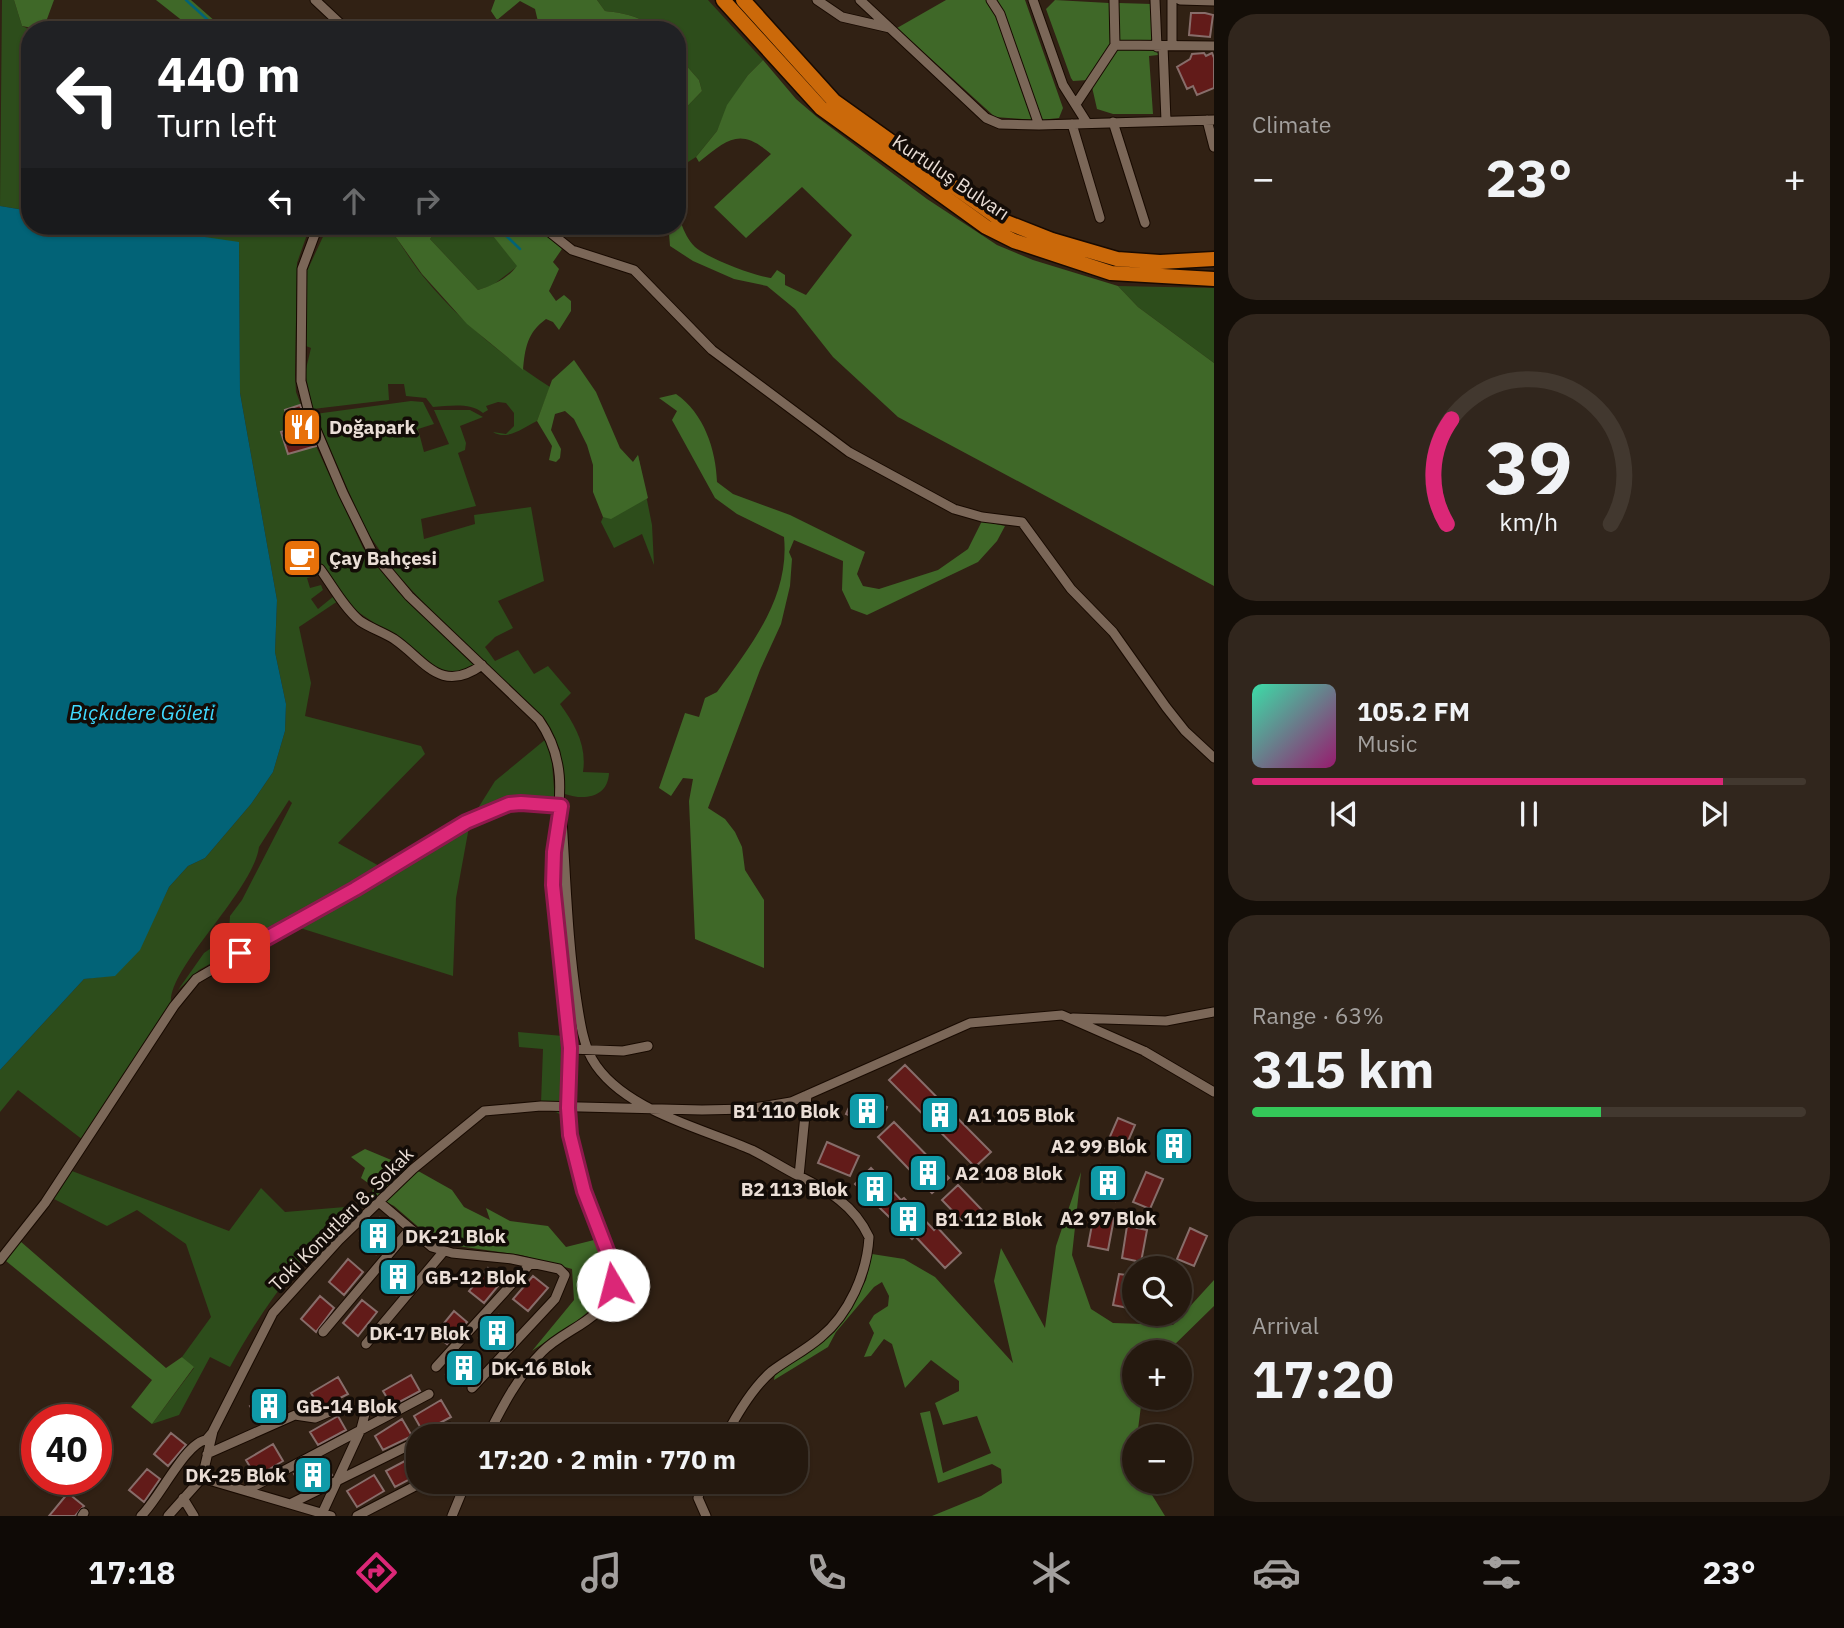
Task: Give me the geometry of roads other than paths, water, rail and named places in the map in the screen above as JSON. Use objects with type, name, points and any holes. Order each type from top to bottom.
[{"type":"highway","name":"Kurtuluş Bulvarı","points":[[723,0],[821,108],[986,227],[1014,241],[1111,272],[1214,279]]},
{"type":"highway","name":"Kurtuluş Bulvarı","points":[[743,0],[834,102],[1001,220],[1040,236],[1117,259],[1160,262],[1214,259]]},
{"type":"street","points":[[315,0],[338,21]]},
{"type":"street","points":[[817,0],[842,17],[890,28]]},
{"type":"street","points":[[860,0],[986,118],[1000,124],[1211,120],[1214,147]]},
{"type":"street","points":[[991,0],[1000,14],[1039,125]]},
{"type":"street","points":[[1033,0],[1063,85],[1087,123]]},
{"type":"street","points":[[1076,104],[1115,45],[1114,0]]},
{"type":"street","points":[[1155,0],[1164,46],[1166,121]]},
{"type":"street","points":[[1164,46],[1172,0]]},
{"type":"street","points":[[1180,0],[1214,1]]},
{"type":"street","points":[[1115,45],[1214,46]]},
{"type":"street","points":[[1113,122],[1145,223]]},
{"type":"street","points":[[1072,124],[1100,218]]},
{"type":"street","points":[[313,235],[306,253],[301,282],[300,373],[309,412],[343,493],[372,552],[409,596],[539,720],[552,738],[560,778],[572,957],[587,1048],[593,1061],[614,1084],[653,1108],[752,1150],[837,1196],[864,1226],[869,1237],[864,1270],[832,1326],[811,1345],[771,1372],[733,1424]]},
{"type":"street","points":[[553,235],[572,250],[634,270],[712,349],[849,452],[954,509],[982,517],[1022,522],[1071,589],[1113,632],[1172,715],[1214,758]]},
{"type":"street","points":[[320,569],[357,618],[393,638],[428,669],[440,675],[461,677],[481,665]]},
{"type":"street","points":[[0,1260],[45,1203],[174,1006],[196,979],[466,822],[509,804],[561,806]]},
{"type":"street","points":[[495,1424],[532,1363],[559,1337],[600,1311],[613,1285],[612,1261],[579,1176],[568,1108],[570,1048],[553,885],[554,852],[561,806]]},
{"type":"street","name":"Toki Konutları 8. Sokak","points":[[202,1478],[213,1431],[273,1313],[340,1240],[413,1169],[485,1111],[541,1106],[748,1109],[790,1102],[970,1023],[1062,1015],[1167,1021],[1214,1012]]},
{"type":"street","points":[[1068,1017],[1144,1051],[1214,1092]]},
{"type":"street","points":[[570,1048],[623,1051],[648,1046]]},
{"type":"street","points":[[799,1176],[807,1095]]},
{"type":"street","points":[[379,1202],[432,1247],[531,1263],[559,1269],[565,1275],[555,1298],[472,1388]]},
{"type":"street","points":[[323,1332],[410,1229]]},
{"type":"street","points":[[366,1344],[444,1251]]},
{"type":"street","points":[[436,1367],[531,1263]]},
{"type":"street","points":[[247,1490],[429,1394]]},
{"type":"street","points":[[321,1514],[340,1479],[361,1429],[368,1402]]},
{"type":"street","points":[[207,1454],[295,1415],[315,1418],[339,1408]]},
{"type":"street","points":[[141,1516],[170,1480],[189,1449],[199,1441],[206,1440],[213,1431]]},
{"type":"street","points":[[292,1503],[406,1447]]},
{"type":"street","points":[[168,1516],[202,1478],[331,1516]]},
{"type":"street","points":[[357,1516],[406,1491]]},
{"type":"street","points":[[452,1516],[461,1494]]},
{"type":"street","points":[[699,1494],[698,1499],[706,1516]]},
{"type":"street","points":[[183,1499],[194,1516]]},
{"type":"water","name":"Bıçkıdere Göleti","points":[[0,206],[21,210],[21,235],[191,235],[239,242],[240,393],[277,600],[275,652],[286,704],[285,731],[273,772],[251,804],[205,858],[188,866],[169,887],[140,950],[115,976],[84,979],[0,1070]]},
{"type":"waterway","points":[[186,0],[209,21]]},
{"type":"waterway","points":[[505,235],[520,249]]},
{"type":"place","name":"Doğapark","points":[[302,427]]},
{"type":"place","name":"Çay Bahçesi","points":[[302,558]]},
{"type":"place","name":"B1 110 Blok","points":[[867,1111]]},
{"type":"place","name":"A1 105 Blok","points":[[940,1115]]},
{"type":"place","name":"A2 99 Blok","points":[[1174,1146]]},
{"type":"place","name":"A2 108 Blok","points":[[928,1173]]},
{"type":"place","name":"A2 97 Blok","points":[[1108,1183]]},
{"type":"place","name":"B2 113 Blok","points":[[875,1189]]},
{"type":"place","name":"B1 112 Blok","points":[[908,1219]]},
{"type":"place","name":"DK-21 Blok","points":[[378,1236]]},
{"type":"place","name":"GB-12 Blok","points":[[398,1277]]},
{"type":"place","name":"DK-17 Blok","points":[[497,1333]]},
{"type":"place","name":"DK-16 Blok","points":[[464,1368]]},
{"type":"place","name":"GB-14 Blok","points":[[269,1406]]},
{"type":"place","name":"DK-25 Blok","points":[[313,1475]]}]
